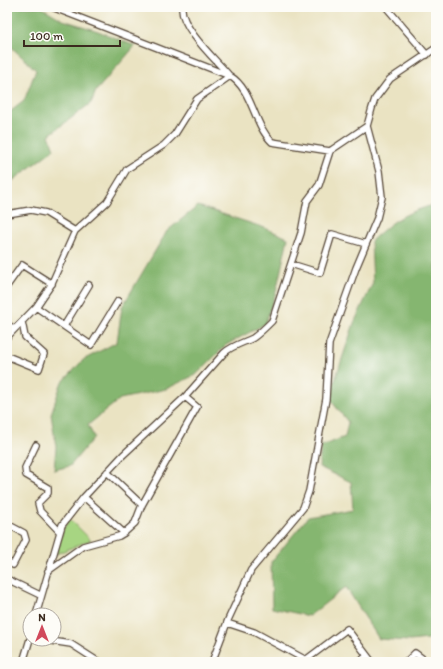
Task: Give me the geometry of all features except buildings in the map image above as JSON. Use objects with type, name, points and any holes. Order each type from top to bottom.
[{"type":"street","points":[[52,7],[230,76]]},
{"type":"street","points":[[182,7],[183,16],[193,33],[230,76],[242,87],[267,137],[272,142],[330,151]]},
{"type":"street","points":[[386,7],[427,55]]},
{"type":"street","points":[[212,662],[227,623],[251,570],[303,508],[307,497],[325,406],[329,344],[356,268],[377,218],[382,190],[367,126],[376,99],[390,79],[436,48]]},
{"type":"street","points":[[7,337],[36,307],[52,284],[75,231],[107,202],[127,169],[164,145],[175,134],[197,99],[230,76]]},
{"type":"street","points":[[38,607],[59,531],[84,497],[185,397],[230,347],[262,332],[272,321],[301,233],[307,201],[320,185],[330,151],[367,126]]},
{"type":"street","points":[[7,214],[30,210],[46,213],[75,231]]},
{"type":"street","points":[[291,264],[320,273],[332,234],[366,244]]},
{"type":"street","points":[[7,286],[22,265],[52,284]]},
{"type":"street","points":[[64,326],[89,285]]},
{"type":"street","points":[[36,307],[91,345],[118,301]]},
{"type":"street","points":[[7,356],[39,369],[44,354],[25,337],[22,322]]},
{"type":"street","points":[[7,324],[14,329]]},
{"type":"street","points":[[48,571],[83,546],[124,533],[135,523],[142,504],[197,407],[185,397]]},
{"type":"street","points":[[36,445],[25,468],[26,475],[48,488],[48,493],[38,503],[40,511],[59,531]]},
{"type":"street","points":[[108,472],[142,504]]},
{"type":"street","points":[[84,497],[124,533]]},
{"type":"street","points":[[7,524],[24,533],[26,540],[13,565],[7,561]]},
{"type":"street","points":[[7,581],[40,595]]},
{"type":"street","points":[[227,623],[254,632],[304,661],[347,628],[372,662]]},
{"type":"street","points":[[62,643],[71,644],[99,662]]},
{"type":"street","points":[[23,662],[28,647]]},
{"type":"street","points":[[406,662],[415,653],[427,662]]},
{"type":"street","points":[[359,662],[367,656]]},
{"type":"green space","points":[[7,7],[41,7],[63,20],[98,31],[135,46],[96,91],[91,103],[49,135],[54,149],[7,185],[7,114],[24,101],[36,70],[7,43]]},
{"type":"green space","points":[[436,204],[436,638],[410,641],[379,639],[346,587],[309,616],[272,608],[271,562],[308,517],[353,509],[351,482],[319,467],[321,446],[345,437],[348,422],[329,398],[354,323],[373,283],[371,241],[400,218]]},
{"type":"green space","points":[[198,206],[265,228],[288,238],[276,292],[265,324],[226,345],[197,374],[166,389],[120,399],[88,425],[94,437],[70,466],[54,470],[56,447],[51,414],[61,384],[83,360],[117,342],[122,307],[167,231]]},
{"type":"green space","points":[[70,519],[91,540],[56,554],[64,527]]}]
